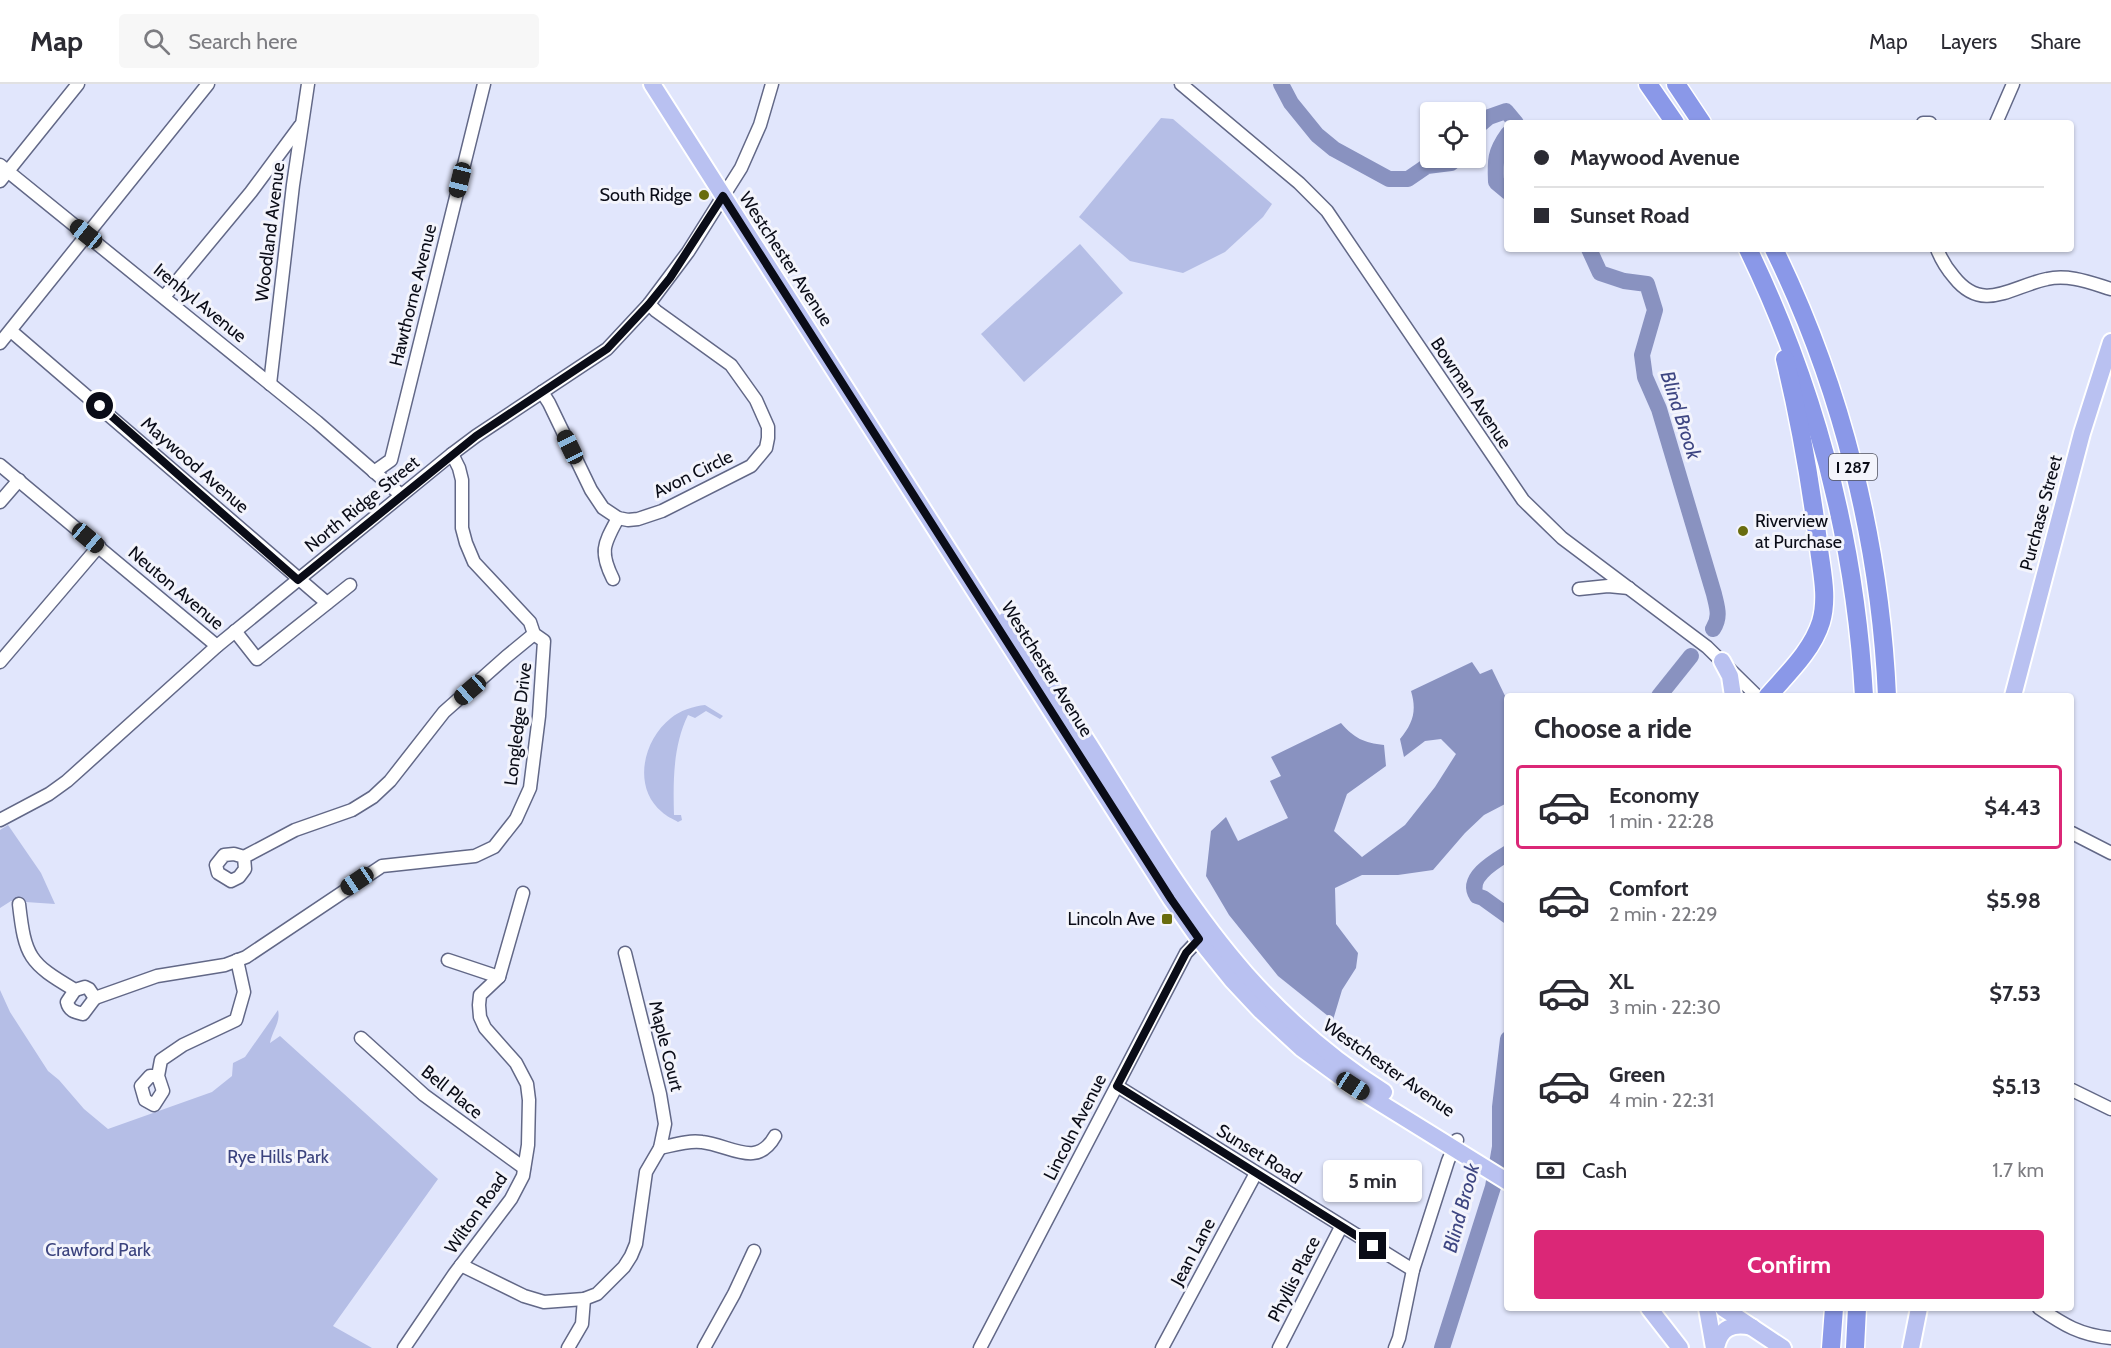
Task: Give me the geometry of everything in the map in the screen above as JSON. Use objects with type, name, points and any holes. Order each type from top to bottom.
[{"type":"highway","points":[[1648,84],[1673,120]]},
{"type":"highway","points":[[1676,84],[1700,120]]},
{"type":"highway","name":"I 287","points":[[1749,252],[1769,293],[1804,384],[1835,491],[1853,586],[1864,693]]},
{"type":"highway","name":"I 287","points":[[1775,252],[1821,360],[1856,478],[1876,582],[1887,693]]},
{"type":"highway","points":[[1769,293],[1798,418],[1817,528],[1825,595],[1821,622],[1812,642],[1770,693]]},
{"type":"highway","points":[[1832,1348],[1834,1311]]},
{"type":"highway","points":[[1855,1348],[1857,1311]]},
{"type":"main road","name":"Westchester Avenue","points":[[652,84],[725,192],[1171,899],[1258,987],[1325,1049],[1504,1179]]},
{"type":"main road","name":"Westchester Avenue","points":[[662,84],[725,192]]},
{"type":"main road","name":"Purchase Street","points":[[2014,693],[2082,433],[2111,342]]},
{"type":"main road","points":[[1722,661],[1730,676],[1733,693]]},
{"type":"main road","name":"Westchester Avenue","points":[[1484,1163],[1504,1172]]},
{"type":"main road","points":[[1651,1311],[1680,1348]]},
{"type":"main road","points":[[1708,1311],[1715,1348]]},
{"type":"main road","points":[[1728,1311],[1783,1348]]},
{"type":"main road","points":[[1911,1348],[1918,1311]]},
{"type":"main road","points":[[1715,1348],[1720,1335],[1729,1328],[1737,1324],[1753,1327]]},
{"type":"street","points":[[3,172],[78,84]]},
{"type":"street","points":[[0,343],[208,84]]},
{"type":"street","name":"Woodland Avenue","points":[[270,384],[293,185],[308,84]]},
{"type":"street","name":"Hawthorne Avenue","points":[[374,472],[391,460],[484,84]]},
{"type":"street","name":"North Ridge Street","points":[[0,820],[49,794],[67,781],[217,646],[452,454],[607,349],[670,278],[741,168],[760,125],[772,84]]},
{"type":"street","name":"Bowman Avenue","points":[[1181,84],[1299,183],[1327,211],[1523,500],[1562,538],[1707,647],[1755,693]]},
{"type":"street","points":[[1997,120],[2013,84]]},
{"type":"street","points":[[164,297],[251,192],[302,122]]},
{"type":"street","name":"Irenhyl Avenue","points":[[3,172],[86,234],[164,297],[374,472]]},
{"type":"street","points":[[1939,252],[1959,283],[1974,294],[1990,296],[2048,279],[2068,278],[2111,290]]},
{"type":"street","name":"Avon Circle","points":[[618,518],[638,519],[662,511],[739,472],[758,459],[766,448],[768,438],[765,416],[743,379],[731,365],[649,304]]},
{"type":"street","name":"Maywood Avenue","points":[[11,331],[327,603]]},
{"type":"street","points":[[542,392],[591,490],[603,508],[618,518],[603,553],[613,579]]},
{"type":"street","name":"Longledge Drive","points":[[75,990],[67,1002],[73,1011],[83,1014],[93,1003],[157,976],[225,965],[261,948],[382,866],[475,856],[494,847],[516,819],[530,788],[534,765],[545,652],[544,641],[534,634],[530,622],[474,562],[462,528],[462,480],[452,454]]},
{"type":"street","name":"Neuton Avenue","points":[[0,465],[217,646]]},
{"type":"street","points":[[374,472],[401,495]]},
{"type":"street","points":[[0,502],[19,480]]},
{"type":"street","points":[[0,662],[99,546]]},
{"type":"street","points":[[235,631],[257,659],[351,585]]},
{"type":"street","points":[[1580,589],[1608,586],[1630,588]]},
{"type":"street","points":[[244,857],[295,830],[352,810],[373,797],[397,774],[444,712],[534,634]]},
{"type":"street","points":[[2074,834],[2111,853]]},
{"type":"street","name":"Wilton Road","points":[[404,1348],[461,1265],[511,1199],[523,1176],[528,1145],[527,1084],[516,1063],[485,1028],[480,1017],[480,995],[499,977],[523,893]]},
{"type":"street","points":[[19,904],[22,937],[27,950],[47,974],[75,990],[85,987],[89,989],[93,1003]]},
{"type":"street","name":"Lincoln Avenue","points":[[980,1348],[1186,953],[1204,934]]},
{"type":"street","name":"Maple Court","points":[[625,952],[660,1094],[665,1124],[660,1148]]},
{"type":"street","points":[[158,1076],[161,1060],[183,1045],[236,1020],[244,992],[237,960]]},
{"type":"street","points":[[448,960],[499,977]]},
{"type":"street","name":"Bell Place","points":[[362,1038],[424,1095],[524,1168]]},
{"type":"street","name":"Sunset Road","points":[[1117,1086],[1413,1270]]},
{"type":"street","points":[[2074,1091],[2111,1109]]},
{"type":"street","points":[[461,1265],[524,1296],[544,1302],[584,1299],[597,1294],[631,1256],[636,1244],[646,1172],[660,1148],[688,1142],[703,1142],[750,1154],[761,1152],[775,1136]]},
{"type":"street","points":[[1395,1348],[1413,1270],[1455,1144]]},
{"type":"street","name":"Jean Lane","points":[[1162,1348],[1256,1173]]},
{"type":"street","name":"Phyllis Place","points":[[1279,1348],[1341,1227]]},
{"type":"street","points":[[704,1348],[734,1294],[754,1251]]},
{"type":"street","points":[[568,1348],[582,1324],[584,1299]]},
{"type":"street","points":[[2043,1311],[2063,1325],[2082,1333],[2111,1338]]},
{"type":"green space","points":[[1161,118],[1173,119],[1272,204],[1263,217],[1225,252],[1183,273],[1130,261],[1079,217]]},
{"type":"green space","points":[[1080,244],[1123,293],[1024,382],[981,334]]},
{"type":"green space","points":[[705,705],[723,716],[720,719],[706,711],[695,718],[688,715],[679,739],[675,764],[674,815],[681,815],[682,820],[678,822],[653,802],[647,790],[644,777],[648,751],[661,727],[671,718],[678,713]]},
{"type":"green space","points":[[8,825],[41,873],[55,904],[11,901],[0,908],[0,830]]},
{"type":"green space","points":[[0,990],[10,1012],[48,1071],[84,1109],[108,1129],[212,1092],[232,1076],[233,1063],[245,1057],[278,1010],[278,1019],[270,1043],[280,1036],[438,1179],[333,1326],[372,1348],[0,1348]]},
{"type":"shaded area","points":[[1472,662],[1480,674],[1492,669],[1504,694],[1504,805],[1484,815],[1433,870],[1398,875],[1362,875],[1335,888],[1336,924],[1358,953],[1356,968],[1342,990],[1333,1020],[1278,976],[1229,915],[1206,876],[1211,831],[1226,817],[1238,841],[1288,818],[1270,781],[1281,776],[1271,757],[1341,723],[1360,739],[1384,745],[1386,766],[1347,794],[1334,831],[1362,857],[1405,825],[1435,787],[1456,754],[1441,739],[1425,741],[1404,757],[1400,739],[1413,716],[1414,705],[1411,691]]},
{"type":"waterway","name":"Blind Brook","points":[[1281,84],[1291,103],[1317,135],[1334,149],[1389,179],[1408,179],[1424,168]]},
{"type":"waterway","name":"Blind Brook","points":[[1486,120],[1506,111],[1514,120]]},
{"type":"waterway","name":"Blind Brook","points":[[1504,140],[1498,151],[1496,168],[1496,182],[1504,189]]},
{"type":"waterway","name":"Blind Brook","points":[[1590,252],[1600,273],[1624,281],[1647,284],[1655,310],[1642,355],[1645,377],[1659,409],[1714,594],[1718,616],[1713,629]]},
{"type":"waterway","name":"Blind Brook","points":[[1661,693],[1691,656]]},
{"type":"waterway","name":"Blind Brook","points":[[1504,856],[1483,871],[1474,889],[1477,896],[1504,913]]},
{"type":"waterway","name":"Blind Brook","points":[[1442,1348],[1493,1187],[1500,1147],[1500,1107],[1504,1073]]},
{"type":"place","name":"South Ridge","points":[[704,195]]},
{"type":"place","name":"Riverview at Purchase","points":[[1743,531]]},
{"type":"place","name":"Lincoln Ave","points":[[1167,919]]},
{"type":"route","points":[[100,406],[298,580],[476,436],[607,349],[670,278],[723,196],[1171,899],[1199,939],[1186,953],[1117,1086],[1373,1246]]},
{"type":"park label","name":"Rye Hills Park","points":[[278,1157]]},
{"type":"park label","name":"Crawford Park","points":[[98,1250]]}]
